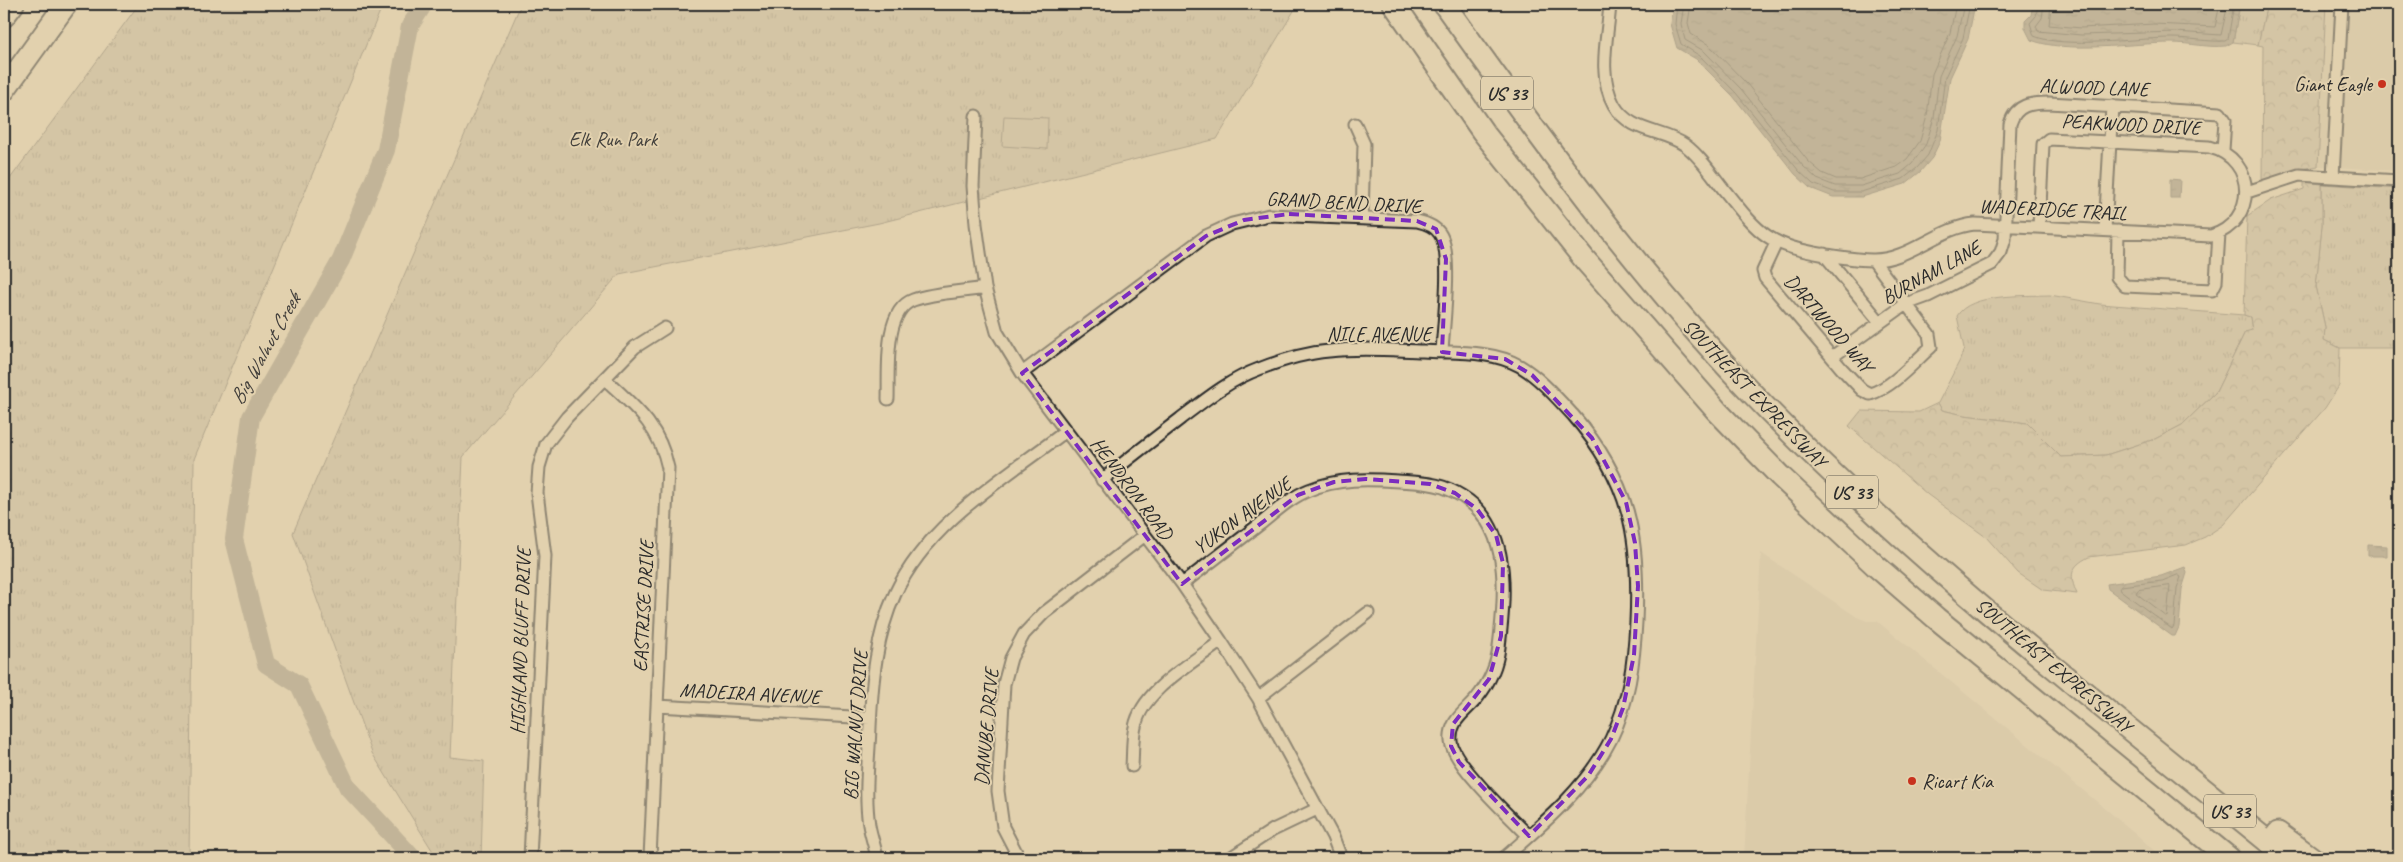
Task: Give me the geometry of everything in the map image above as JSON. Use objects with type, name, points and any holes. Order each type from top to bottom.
[{"type":"highway","points":[[4,16],[13,4]]},
{"type":"highway","points":[[4,90],[66,4]]},
{"type":"highway","name":"SOUTHEAST EXPRESSWAY","points":[[1394,4],[1483,132],[1585,260],[1723,418],[1780,476],[1876,566],[2229,858]]},
{"type":"highway","name":"SOUTHEAST EXPRESSWAY","points":[[1444,4],[1593,210],[1649,278],[1748,389],[1816,458],[1893,530],[2288,858]]},
{"type":"highway","points":[[2173,764],[2217,790],[2312,858]]},
{"type":"highway","points":[[2191,828],[2218,858]]},
{"type":"street","name":"WADERIDGE TRAIL","points":[[1606,4],[1610,4],[1604,75],[1615,105],[1628,121],[1638,127],[1685,145],[1704,164],[1749,221],[1776,243],[1796,250],[1874,260],[1892,256],[1968,224],[2211,236],[2219,233]]},
{"type":"street","points":[[2333,177],[2342,4]]},
{"type":"street","name":"ALWOOD LANE","points":[[2005,225],[2009,129],[2014,113],[2024,105],[2033,103],[2112,106],[2220,113],[2225,120],[2223,150]]},
{"type":"street","points":[[2105,230],[2112,106]]},
{"type":"street","name":"HENDRON ROAD","points":[[976,116],[973,186],[985,288],[997,332],[1022,373],[1182,584],[1221,641],[1258,698],[1333,837],[1341,858]]},
{"type":"street","points":[[1355,124],[1364,144],[1362,218]]},
{"type":"street","name":"PEAKWOOD DRIVE","points":[[2039,227],[2043,144],[2045,140],[2049,139],[2186,145],[2223,150],[2246,179],[2247,192]]},
{"type":"street","points":[[2118,230],[2117,277],[2125,286],[2212,290],[2216,282],[2219,233],[2236,217],[2246,198],[2247,192],[2293,176],[2399,181]]},
{"type":"street","name":"GRAND BEND DRIVE","points":[[1022,373],[1182,252],[1218,230],[1244,220],[1270,215],[1424,222],[1436,229],[1445,246],[1446,259],[1442,352]]},
{"type":"street","name":"BURNAM LANE","points":[[1832,358],[1906,304],[1928,296],[1992,264],[2001,252],[2005,239],[2005,225]]},
{"type":"street","name":"DARTWOOD WAY","points":[[1776,243],[1763,270],[1765,278],[1832,358],[1862,390],[1870,394],[1877,392],[1901,374],[1931,347],[1929,334],[1874,260]]},
{"type":"street","points":[[1824,254],[1880,322]]},
{"type":"street","points":[[888,399],[891,329],[899,309],[912,300],[920,298],[985,288]]},
{"type":"street","name":"HIGHLAND BLUFF DRIVE","points":[[530,858],[545,556],[537,493],[538,476],[546,444],[552,434],[635,346],[665,328]]},
{"type":"street","name":"NILE AVENUE","points":[[1102,480],[1229,383],[1288,358],[1330,350],[1378,349],[1442,352],[1478,354],[1504,359],[1532,374],[1560,400],[1592,438],[1611,468],[1626,502],[1632,529],[1638,586],[1634,655],[1623,708],[1611,739],[1600,759],[1573,794],[1504,858]]},
{"type":"street","name":"EASTRISE DRIVE","points":[[605,378],[649,422],[662,444],[668,468],[650,858]]},
{"type":"street","name":"BIG WALNUT DRIVE","points":[[877,858],[869,825],[868,806],[870,718],[875,662],[884,625],[896,592],[923,549],[947,523],[1066,431]]},
{"type":"street","name":"YUKON AVENUE","points":[[1182,584],[1298,495],[1334,482],[1366,479],[1430,484],[1444,488],[1465,499],[1492,528],[1503,563],[1498,657],[1482,691],[1453,724],[1450,741],[1459,762],[1529,836]]},
{"type":"street","name":"DANUBE DRIVE","points":[[1019,858],[1003,827],[998,790],[1004,684],[1010,658],[1024,634],[1044,613],[1145,535]]},
{"type":"street","points":[[1258,698],[1368,613]]},
{"type":"street","points":[[1132,766],[1135,727],[1146,701],[1221,641]]},
{"type":"street","name":"MADEIRA AVENUE","points":[[657,706],[870,718]]},
{"type":"street","points":[[1230,858],[1273,830],[1317,809]]},
{"type":"highlighted area","points":[[1289,214],[1417,221],[1436,229],[1446,259],[1442,352],[1505,359],[1532,375],[1592,438],[1626,502],[1635,543],[1638,586],[1634,655],[1623,708],[1611,739],[1588,776],[1529,836],[1459,762],[1451,746],[1453,724],[1489,679],[1501,636],[1503,563],[1496,535],[1477,509],[1455,493],[1430,484],[1366,479],[1334,482],[1298,495],[1182,584],[1022,373],[1206,236],[1244,220]]},
{"type":"shaded area","points":[[2326,4],[2399,4],[2399,171],[2318,166]]},
{"type":"shaded area","points":[[1761,553],[1857,617],[1867,621],[1877,621],[2135,833],[2162,858],[1744,858]]},
{"type":"green space","points":[[139,4],[383,4],[194,459],[189,858],[4,858],[4,187]]},
{"type":"green space","name":"Elk Run Park","points":[[521,4],[1298,4],[1217,139],[879,223],[619,274],[463,457],[450,757],[484,761],[481,858],[437,858],[372,753],[293,533]]},
{"type":"green space","points":[[2240,4],[2267,4],[2258,45],[2233,42]]},
{"type":"green space","points":[[2267,4],[2326,4],[2318,166],[2291,171],[2262,182],[2263,46],[2258,45]]},
{"type":"green space","points":[[1004,116],[1048,118],[1047,149],[1002,146]]},
{"type":"green space","points":[[2304,182],[2322,184],[2322,226],[2316,286],[2325,327],[2324,340],[2340,348],[2339,386],[2325,408],[2223,525],[2205,537],[2186,545],[2089,557],[2078,564],[2073,572],[2072,577],[2077,594],[2043,590],[2018,573],[1986,537],[1928,495],[1849,426],[1861,411],[1919,412],[1938,403],[1942,410],[1964,415],[2027,423],[2061,457],[2106,455],[2155,439],[2182,425],[2216,392],[2245,332],[2252,330],[2250,317],[2244,315],[2247,216],[2271,200],[2304,189]]},
{"type":"green space","points":[[2322,184],[2399,189],[2399,348],[2340,348],[2324,340],[2325,327],[2316,286],[2322,226]]},
{"type":"green space","points":[[2050,295],[2100,304],[2244,315],[2250,317],[2252,331],[2245,332],[2216,392],[2182,425],[2155,439],[2106,455],[2061,457],[2027,423],[1964,415],[1942,410],[1938,403],[1960,360],[1964,348],[1957,316],[1974,303],[1999,297]]},
{"type":"water","points":[[1673,4],[1975,4],[1968,39],[1950,78],[1940,141],[1932,158],[1920,172],[1905,184],[1862,197],[1833,197],[1810,188],[1795,174],[1733,96],[1696,59],[1677,48],[1670,24]]},
{"type":"water","points":[[2033,4],[2240,4],[2233,42],[2226,46],[2156,43],[2081,47],[2046,44],[2031,40],[2025,28],[2025,21],[2031,15]]},
{"type":"water","points":[[2170,179],[2180,180],[2179,198],[2170,198]]},
{"type":"water","points":[[2368,545],[2387,546],[2387,556],[2368,556]]},
{"type":"water","points":[[2185,567],[2187,573],[2182,589],[2179,627],[2175,636],[2172,636],[2108,589],[2107,584],[2161,576]]},
{"type":"waterway","name":"Big Walnut Creek","points":[[413,858],[348,788],[299,685],[266,664],[234,539],[251,417],[341,260],[386,150],[410,26],[424,4]]},
{"type":"place","name":"Giant Eagle","points":[[2382,84]]},
{"type":"place","name":"Ricart Kia","points":[[1912,781]]}]
